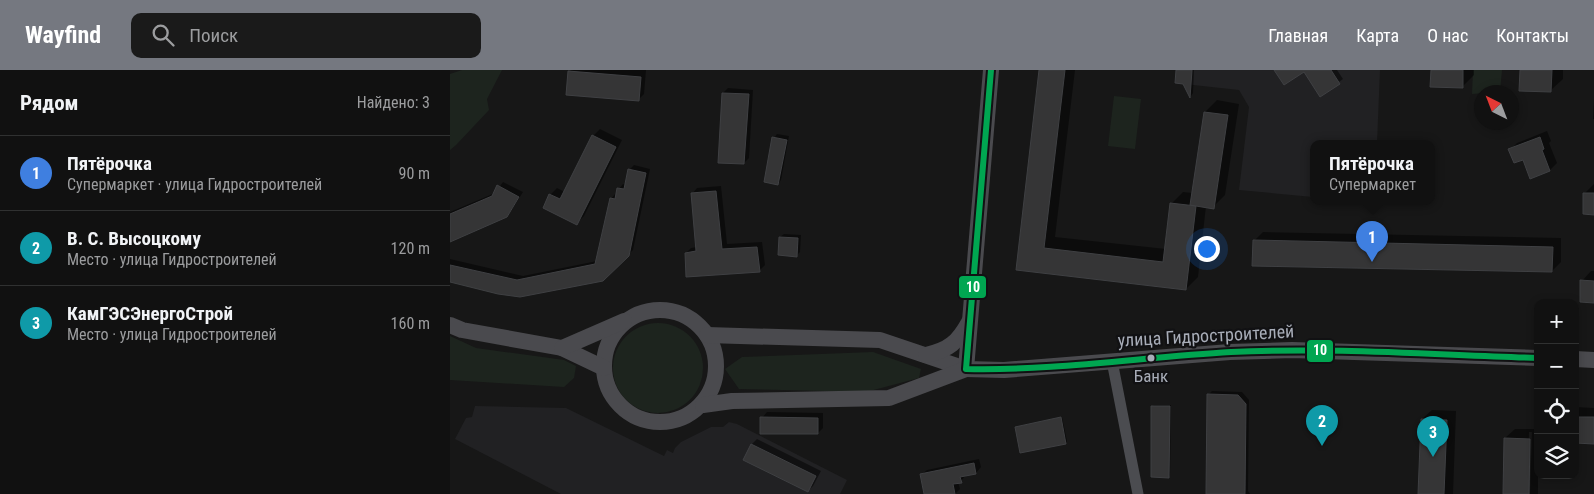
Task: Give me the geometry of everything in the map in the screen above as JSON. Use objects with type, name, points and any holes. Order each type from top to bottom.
[{"type":"main road","points":[[966,369],[991,70]]},
{"type":"main road","points":[[562,348],[638,314],[655,310],[671,311],[688,317],[707,335],[714,351],[716,366],[714,381],[703,405]]},
{"type":"main road","points":[[638,314],[622,325],[611,339],[606,352],[604,368],[608,388],[615,400],[626,411],[642,419],[656,422],[673,421],[703,405],[732,401],[888,398],[966,369]]},
{"type":"main road","points":[[926,355],[941,352],[953,344],[962,334],[970,320]]},
{"type":"main road","points":[[450,325],[462,330],[562,348],[604,368]]},
{"type":"main road","points":[[707,335],[880,340],[966,369]]},
{"type":"main road","name":"улица Гидростроителей","points":[[966,369],[1004,370],[1230,352],[1292,350],[1534,358]]},
{"type":"main road","points":[[1579,359],[1594,360]]},
{"type":"street","points":[[1112,361],[1138,494]]},
{"type":"shaded area","points":[[462,70],[502,70],[487,99],[489,110],[450,150],[450,74]]},
{"type":"shaded area","points":[[1176,70],[1380,70],[1377,140],[1310,140],[1310,197],[1239,190],[1249,107],[1239,90],[1175,83]]},
{"type":"shaded area","points":[[1473,70],[1502,70],[1501,85],[1474,85],[1474,94],[1472,94]]},
{"type":"shaded area","points":[[1114,96],[1141,99],[1135,149],[1108,146]]},
{"type":"shaded area","points":[[658,323],[675,326],[690,336],[700,351],[703,368],[700,385],[690,400],[675,410],[658,413],[641,410],[626,400],[616,385],[613,368],[616,351],[626,336],[641,326]]},
{"type":"shaded area","points":[[450,336],[476,348],[564,360],[576,366],[574,378],[564,387],[450,380]]},
{"type":"shaded area","points":[[873,352],[921,369],[919,378],[866,392],[739,389],[725,369],[742,357]]},
{"type":"shaded area","points":[[475,406],[566,408],[664,456],[667,450],[673,453],[681,442],[711,427],[723,427],[729,422],[737,424],[847,480],[840,494],[561,494],[455,439],[466,418],[472,417]]},
{"type":"building","points":[[1039,70],[1065,70],[1044,248],[1163,262],[1170,203],[1196,206],[1186,290],[1016,270]]},
{"type":"building","points":[[1176,70],[1192,70],[1190,98],[1183,84],[1175,83]]},
{"type":"building","points":[[1274,70],[1331,70],[1340,84],[1320,97],[1304,72],[1284,85]]},
{"type":"building","points":[[1431,70],[1463,70],[1463,88],[1430,87]]},
{"type":"building","points":[[1520,70],[1552,70],[1551,92],[1519,91]]},
{"type":"building","points":[[568,71],[641,77],[639,101],[566,95]]},
{"type":"building","points":[[722,93],[749,94],[744,164],[718,163]]},
{"type":"building","points":[[1204,112],[1228,115],[1214,209],[1190,205]]},
{"type":"building","points":[[592,135],[616,147],[577,225],[543,208],[549,194],[560,199]]},
{"type":"building","points":[[772,137],[787,140],[778,185],[764,182]]},
{"type":"building","points":[[1540,137],[1544,149],[1542,150],[1550,171],[1530,179],[1523,160],[1514,163],[1508,149]]},
{"type":"building","points":[[628,169],[646,173],[629,256],[603,281],[520,297],[498,294],[450,282],[450,265],[517,280],[595,264],[610,198],[615,199],[617,188],[624,189]]},
{"type":"building","points":[[497,185],[519,197],[507,217],[450,242],[450,214],[492,196]]},
{"type":"building","points":[[716,191],[722,249],[757,247],[760,272],[686,277],[685,253],[696,251],[691,193]]},
{"type":"building","points":[[1583,193],[1594,193],[1594,215],[1583,214]]},
{"type":"building","points":[[779,237],[798,238],[797,257],[778,255]]},
{"type":"building","points":[[1253,240],[1553,247],[1552,272],[1252,266]]},
{"type":"building","points":[[1580,280],[1594,281],[1594,303],[1580,302]]},
{"type":"building","points":[[1207,394],[1238,395],[1246,404],[1245,494],[1206,494]]},
{"type":"building","points":[[1151,406],[1170,406],[1169,478],[1151,477]]},
{"type":"building","points":[[760,417],[818,418],[818,434],[760,434]]},
{"type":"building","points":[[1061,417],[1066,444],[1020,453],[1015,427]]},
{"type":"building","points":[[1579,417],[1594,417],[1594,444],[1579,443]]},
{"type":"building","points":[[1421,419],[1447,420],[1444,494],[1418,494]]},
{"type":"building","points":[[1504,438],[1530,439],[1529,494],[1503,494]]},
{"type":"building","points":[[751,444],[816,476],[808,492],[743,460]]},
{"type":"building","points":[[974,463],[976,474],[960,477],[962,483],[953,484],[955,494],[924,494],[920,474]]},
{"type":"transit line","name":"10","points":[[991,70],[966,369],[1032,368],[1198,354],[1308,350],[1534,358]]},
{"type":"place","name":"Пятёрочка","points":[[1372,262]]},
{"type":"place","name":"Банк","points":[[1151,358]]},
{"type":"place","name":"В. С. Высоцкому","points":[[1322,446]]},
{"type":"place","name":"КамГЭСЭнергоСтрой","points":[[1433,457]]}]
